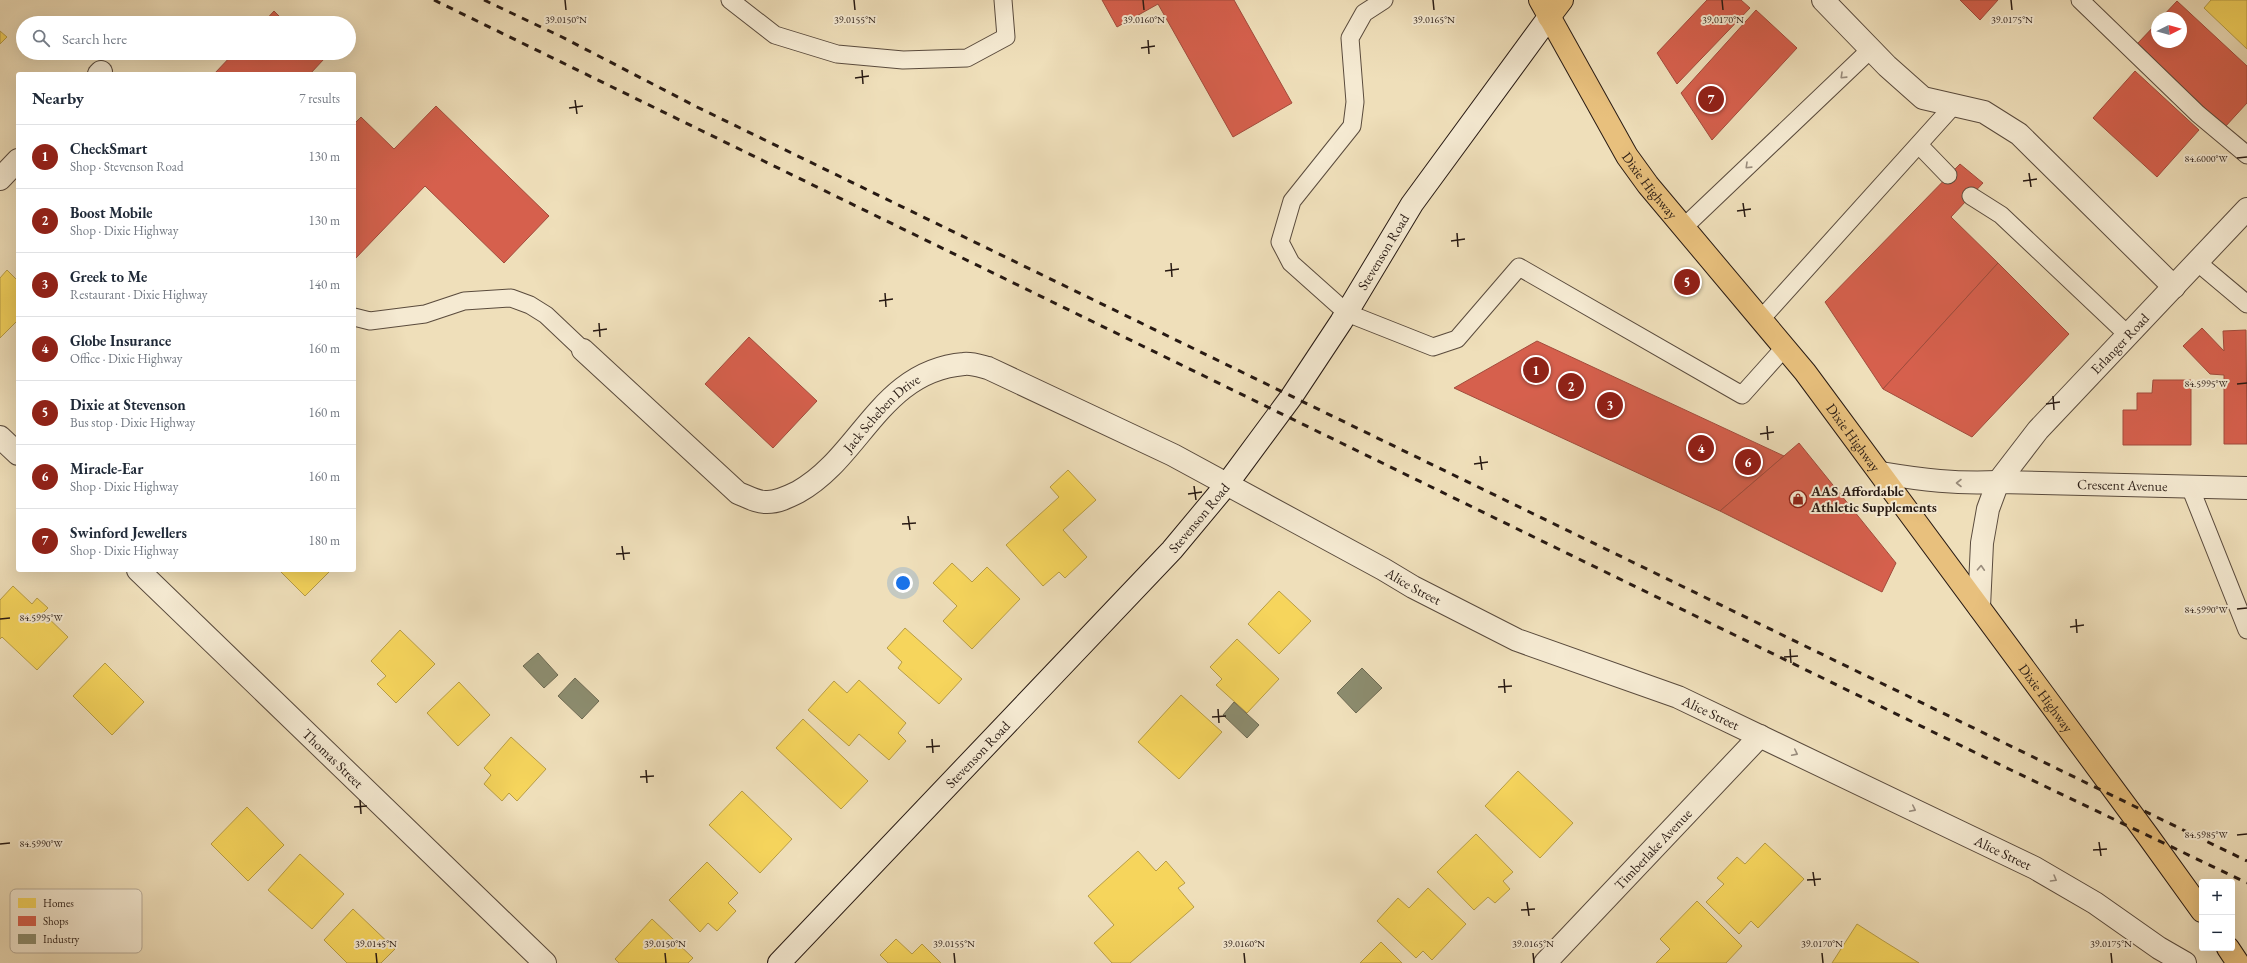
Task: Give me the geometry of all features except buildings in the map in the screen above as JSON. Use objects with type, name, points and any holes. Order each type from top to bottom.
[{"type":"main road","name":"Dixie Highway","points":[[1550,6],[1627,156],[1648,185],[1762,318],[1881,473],[2148,836],[2199,908]]},
{"type":"main road","points":[[2230,951],[2238,963]]},
{"type":"street","points":[[1823,0],[1871,50],[1923,98],[1984,112],[2019,134],[2174,287]]},
{"type":"street","name":"Stevenson Road","points":[[779,963],[1166,556],[1227,484],[1292,396],[1347,313],[1412,204],[1550,6]]},
{"type":"street","points":[[0,178],[16,162]]},
{"type":"street","name":"Erlanger Road","points":[[1979,607],[1982,543],[1988,509],[1998,482],[2038,430],[2247,209]]},
{"type":"street","name":"Jack Scheben Drive","points":[[583,350],[738,492],[765,503],[784,499],[814,483],[891,398],[912,380],[934,370],[965,364],[988,368],[1173,455],[1227,484]]},
{"type":"street","points":[[0,437],[16,452]]},
{"type":"street","points":[[1881,473],[1938,482],[1998,482]]},
{"type":"street","name":"Crescent Avenue","points":[[1998,482],[2247,488]]},
{"type":"street","name":"Alice Street","points":[[1227,484],[1383,569],[1413,587],[1517,640],[1678,697],[2035,868],[2095,903],[2159,948],[2185,963]]},
{"type":"street","name":"Thomas Street","points":[[140,572],[545,963]]},
{"type":"street","name":"Timberlake Avenue","points":[[1546,963],[1760,736]]},
{"type":"lane","points":[[730,0],[774,35],[837,54],[903,60],[967,58],[1006,37],[1003,0]]},
{"type":"lane","points":[[1384,0],[1364,13],[1350,38],[1355,102],[1352,126],[1292,201],[1280,242],[1291,263],[1347,313],[1433,347],[1456,338],[1519,266],[1742,395],[1785,347]]},
{"type":"lane","points":[[2080,0],[2198,114],[2247,155]]},
{"type":"lane","points":[[1684,227],[1871,50]]},
{"type":"lane","points":[[1762,318],[1954,105]]},
{"type":"lane","points":[[1919,145],[1948,175]]},
{"type":"lane","points":[[1971,196],[2001,215],[2128,335]]},
{"type":"lane","points":[[2197,262],[2247,304]]},
{"type":"lane","points":[[356,317],[378,320],[425,314],[464,301],[511,298],[530,305],[546,315],[583,350]]},
{"type":"lane","points":[[2190,487],[2247,630]]},
{"type":"railway","points":[[434,0],[2011,770],[2247,883]]},
{"type":"railway","points":[[484,0],[562,37],[697,107],[2247,861]]},
{"type":"place","name":"Swinford Jewellers","points":[[1711,99]]},
{"type":"place","name":"Dixie at Stevenson","points":[[1687,282]]},
{"type":"place","name":"CheckSmart","points":[[1536,370]]},
{"type":"place","name":"Boost Mobile","points":[[1571,386]]},
{"type":"place","name":"Greek to Me","points":[[1610,405]]},
{"type":"place","name":"Globe Insurance","points":[[1701,448]]},
{"type":"place","name":"Miracle-Ear","points":[[1748,462]]},
{"type":"place","name":"AAS Affordable Athletic Supplements","points":[[1798,499]]}]
